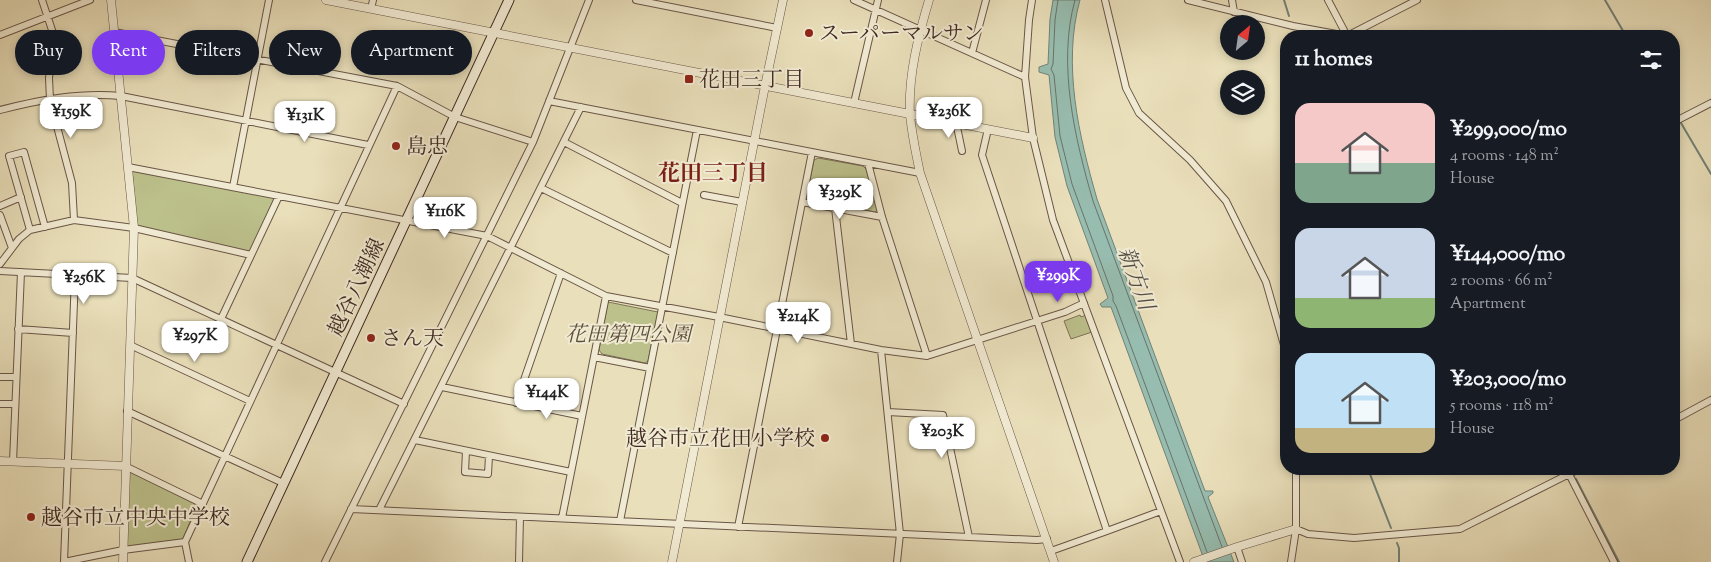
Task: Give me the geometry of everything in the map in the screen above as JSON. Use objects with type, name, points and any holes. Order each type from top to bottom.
[{"type":"main road","name":"越谷八潮線","points":[[247,562],[509,0]]},
{"type":"street","points":[[42,0],[54,36],[49,78],[50,100],[72,183],[74,220]]},
{"type":"street","points":[[0,35],[90,0]]},
{"type":"street","points":[[111,0],[114,30]]},
{"type":"street","points":[[259,53],[268,0]]},
{"type":"street","points":[[326,0],[1033,138]]},
{"type":"street","points":[[372,9],[374,0]]},
{"type":"street","points":[[325,562],[533,142],[589,0]]},
{"type":"street","points":[[636,0],[777,28]]},
{"type":"street","points":[[672,562],[783,0]]},
{"type":"street","points":[[854,0],[1025,77]]},
{"type":"street","points":[[854,103],[878,0]]},
{"type":"street","points":[[929,0],[920,30],[911,91],[910,114],[920,172],[1054,562]]},
{"type":"street","points":[[972,53],[986,0]]},
{"type":"street","points":[[1032,0],[1025,77],[1033,138],[1053,220],[1180,562]]},
{"type":"street","points":[[1105,0],[1126,88],[1132,101],[1139,113],[1190,160],[1226,201],[1266,282],[1280,329]]},
{"type":"street","points":[[1188,0],[1319,30]]},
{"type":"street","points":[[1232,0],[1234,12]]},
{"type":"street","points":[[1328,0],[1344,30]]},
{"type":"street","points":[[1359,30],[1417,0]]},
{"type":"street","points":[[259,59],[397,86],[455,116],[533,142]]},
{"type":"street","points":[[119,75],[134,228],[123,562]]},
{"type":"street","points":[[232,187],[255,75]]},
{"type":"street","points":[[189,562],[185,542],[397,86]]},
{"type":"street","points":[[0,110],[83,94],[121,96],[368,145]]},
{"type":"street","points":[[549,101],[920,172]]},
{"type":"street","points":[[1680,118],[1711,103]]},
{"type":"street","points":[[379,510],[581,107]]},
{"type":"street","points":[[956,122],[962,151]]},
{"type":"street","points":[[988,129],[982,155],[1107,531]]},
{"type":"street","points":[[620,521],[697,130]]},
{"type":"street","points":[[564,142],[682,203]]},
{"type":"street","points":[[30,230],[9,156],[24,152],[45,227]]},
{"type":"street","points":[[738,527],[812,152]]},
{"type":"street","points":[[868,163],[882,216],[927,356]]},
{"type":"street","points":[[128,167],[487,236],[606,296],[777,328],[881,350],[927,356],[1037,319],[1065,312],[1084,304]]},
{"type":"street","points":[[541,188],[673,253]]},
{"type":"street","points":[[704,195],[742,202]]},
{"type":"street","points":[[221,319],[279,196]]},
{"type":"street","points":[[0,206],[21,198]]},
{"type":"street","points":[[802,202],[882,216]]},
{"type":"street","points":[[834,208],[851,344]]},
{"type":"street","points":[[0,215],[12,248]]},
{"type":"street","points":[[0,264],[19,239],[30,230],[74,220],[134,228],[251,255]]},
{"type":"street","points":[[0,271],[132,278],[404,404]]},
{"type":"street","points":[[13,462],[20,272]]},
{"type":"street","points":[[516,403],[561,274]]},
{"type":"street","points":[[74,276],[64,562],[123,550],[185,542]]},
{"type":"street","points":[[562,518],[606,296]]},
{"type":"street","points":[[18,329],[72,332]]},
{"type":"street","points":[[130,345],[250,401]]},
{"type":"street","points":[[881,350],[900,534],[897,562]]},
{"type":"street","points":[[594,357],[650,368]]},
{"type":"street","points":[[0,377],[16,378]]},
{"type":"street","points":[[442,387],[582,416]]},
{"type":"street","points":[[1680,417],[1711,400]]},
{"type":"street","points":[[0,404],[15,404]]},
{"type":"street","points":[[127,411],[283,483]]},
{"type":"street","points":[[888,412],[944,414],[970,537]]},
{"type":"street","points":[[415,440],[571,472]]},
{"type":"street","points":[[466,451],[465,472],[488,474],[489,456]]},
{"type":"street","points":[[0,461],[125,466],[202,504]]},
{"type":"street","points":[[1291,562],[1296,529],[1296,475]]},
{"type":"street","points":[[1194,562],[1296,529],[1308,534],[1354,538],[1460,529],[1567,475]]},
{"type":"street","points":[[1570,475],[1614,562]]},
{"type":"street","points":[[351,509],[1046,539]]},
{"type":"street","points":[[1051,551],[1161,511]]},
{"type":"street","points":[[519,562],[520,517]]},
{"type":"street","points":[[1237,547],[1242,562]]},
{"type":"green space","points":[[818,158],[863,166],[866,169],[878,209],[875,212],[809,199],[807,195],[814,160]]},
{"type":"green space","points":[[132,170],[276,196],[250,253],[137,226]]},
{"type":"green space","name":"花田第四公園","points":[[608,302],[658,312],[648,361],[645,363],[602,354],[599,350]]},
{"type":"green space","points":[[1080,315],[1081,317],[1086,315],[1092,332],[1071,339],[1064,321]]},
{"type":"green space","points":[[128,470],[197,505],[183,539],[126,547]]},
{"type":"water","points":[[1053,0],[1080,0],[1075,25],[1073,75],[1079,125],[1090,175],[1097,199],[1205,491],[1213,491],[1208,497],[1234,562],[1205,562],[1111,307],[1102,307],[1100,304],[1108,298],[1067,186],[1055,137],[1049,75],[1039,72],[1039,67],[1048,64],[1050,19]]},
{"type":"waterway","points":[[1284,0],[1289,16]]},
{"type":"waterway","points":[[1605,0],[1622,30]]},
{"type":"waterway","points":[[1681,123],[1711,174]]},
{"type":"waterway","points":[[1370,475],[1391,528]]},
{"type":"waterway","points":[[1576,479],[1619,562]]},
{"type":"waterway","points":[[1397,543],[1399,562]]},
{"type":"place","name":"スーパーマルサン","points":[[809,33]]},
{"type":"place","name":"花田三丁目","points":[[689,79]]},
{"type":"place","name":"島忠","points":[[396,146]]},
{"type":"place","name":"さん天","points":[[371,338]]},
{"type":"place","name":"越谷市立花田小学校","points":[[825,438]]},
{"type":"place","name":"越谷市立中央中学校","points":[[31,517]]},
{"type":"district","name":"花田三丁目","points":[[713,172]]},
{"type":"water label","name":"新方川","points":[[1137,278]]}]
